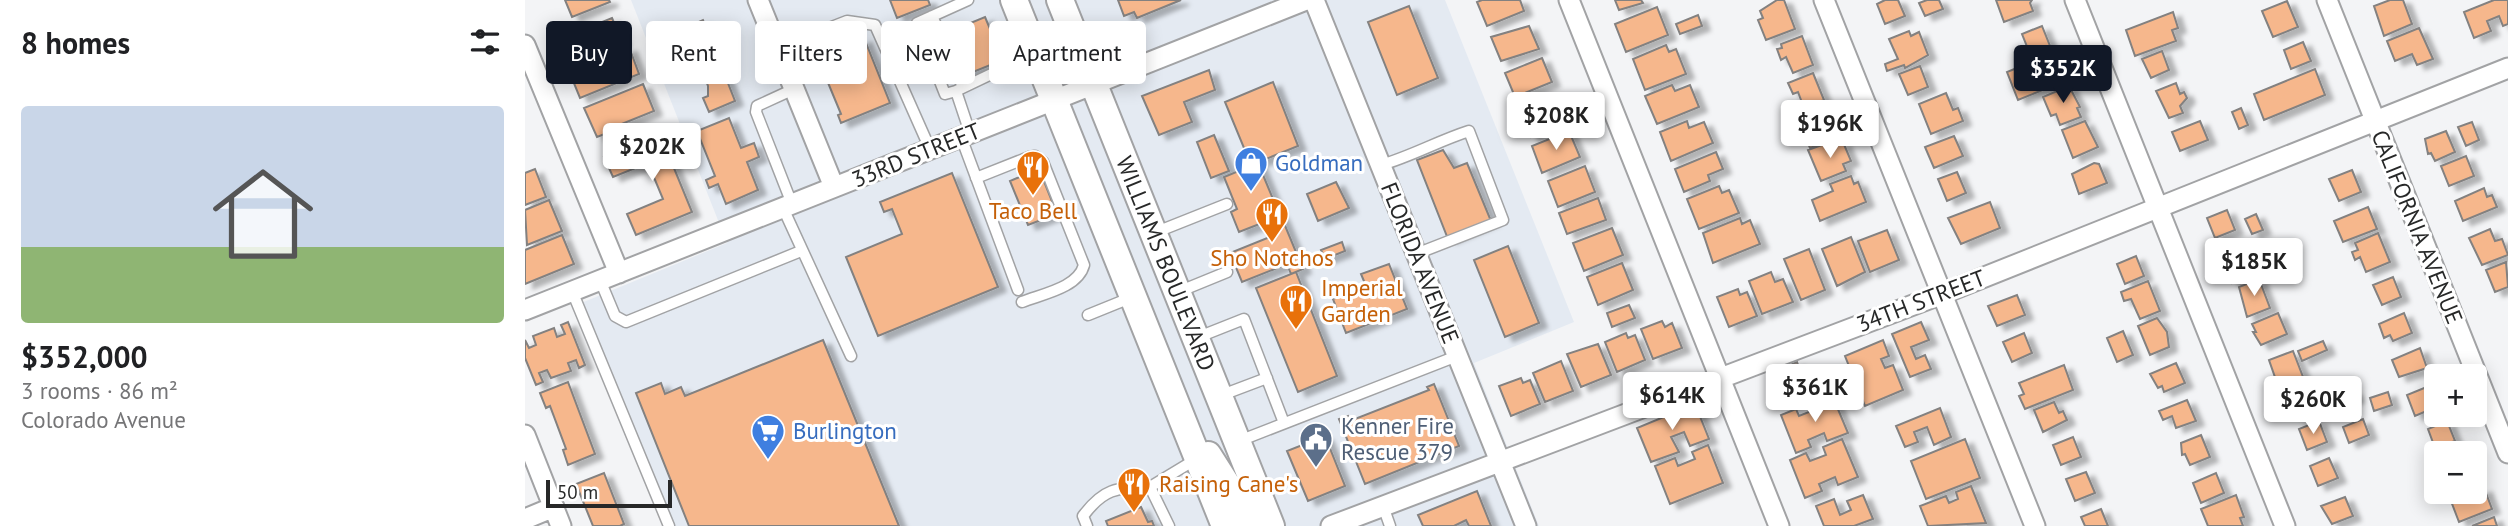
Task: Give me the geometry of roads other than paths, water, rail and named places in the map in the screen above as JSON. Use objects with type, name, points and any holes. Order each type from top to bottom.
[{"type":"main road","name":"WILLIAMS BOULEVARD","points":[[1014,0],[1022,21]]},
{"type":"main road","name":"WILLIAMS BOULEVARD","points":[[1060,0],[1068,21]]},
{"type":"main road","name":"WILLIAMS BOULEVARD","points":[[1048,84],[1225,526]]},
{"type":"main road","name":"WILLIAMS BOULEVARD","points":[[1093,84],[1271,526]]},
{"type":"main road","points":[[1180,413],[1253,526]]},
{"type":"street","points":[[758,0],[767,21]]},
{"type":"street","name":"33RD STREET","points":[[1146,63],[1306,0]]},
{"type":"street","name":"FLORIDA AVENUE","points":[[1314,0],[1526,526]]},
{"type":"street","points":[[1569,0],[1779,526]]},
{"type":"street","points":[[1824,0],[2035,526]]},
{"type":"street","points":[[2075,0],[2285,526]]},
{"type":"street","name":"CALIFORNIA AVENUE","points":[[2327,0],[2508,453]]},
{"type":"street","points":[[525,46],[619,273]]},
{"type":"street","name":"34TH STREET","points":[[1331,526],[2158,209],[2508,68]]},
{"type":"street","points":[[792,84],[834,187]]},
{"type":"street","name":"33RD STREET","points":[[525,310],[1093,84]]},
{"type":"street","points":[[525,435],[561,526]]},
{"type":"street","points":[[525,519],[554,507]]},
{"type":"lane","points":[[968,0],[917,23],[945,94],[989,75]]},
{"type":"lane","points":[[932,16],[934,21]]},
{"type":"lane","points":[[867,24],[875,25],[930,149]]},
{"type":"lane","points":[[958,84],[976,178],[1018,290]]},
{"type":"lane","points":[[794,89],[769,98],[757,106],[756,112],[801,251],[851,356]]},
{"type":"lane","points":[[1381,165],[1419,153],[1432,144],[1469,131],[1503,220],[1416,254]]},
{"type":"lane","points":[[976,178],[1029,157],[1035,156],[1043,162],[1084,265],[1082,275],[1073,282],[1022,302]]},
{"type":"lane","points":[[1153,233],[1227,204]]},
{"type":"lane","points":[[600,281],[615,316],[626,322],[801,251]]},
{"type":"lane","points":[[1177,292],[1227,272]]},
{"type":"lane","points":[[572,291],[669,526]]},
{"type":"lane","points":[[1088,315],[1134,296]]},
{"type":"lane","points":[[1196,338],[1244,319],[1284,423]]},
{"type":"lane","points":[[1237,442],[1457,356]]},
{"type":"lane","points":[[1219,396],[1267,378]]},
{"type":"lane","points":[[1087,526],[1083,516],[1098,496],[1125,488],[1150,486],[1198,458]]},
{"type":"lane","points":[[1150,486],[1169,526]]},
{"type":"lane","points":[[1383,506],[1390,526]]},
{"type":"place","name":"Goldman","points":[[1251,193]]},
{"type":"place","name":"Taco Bell","points":[[1033,197]]},
{"type":"place","name":"Sho Notchos","points":[[1272,244]]},
{"type":"place","name":"Imperial Garden","points":[[1296,331]]},
{"type":"place","name":"Burlington","points":[[768,461]]},
{"type":"place","name":"Kenner Fire Rescue 379","points":[[1316,469]]},
{"type":"place","name":"Raising Cane's","points":[[1134,514]]}]
